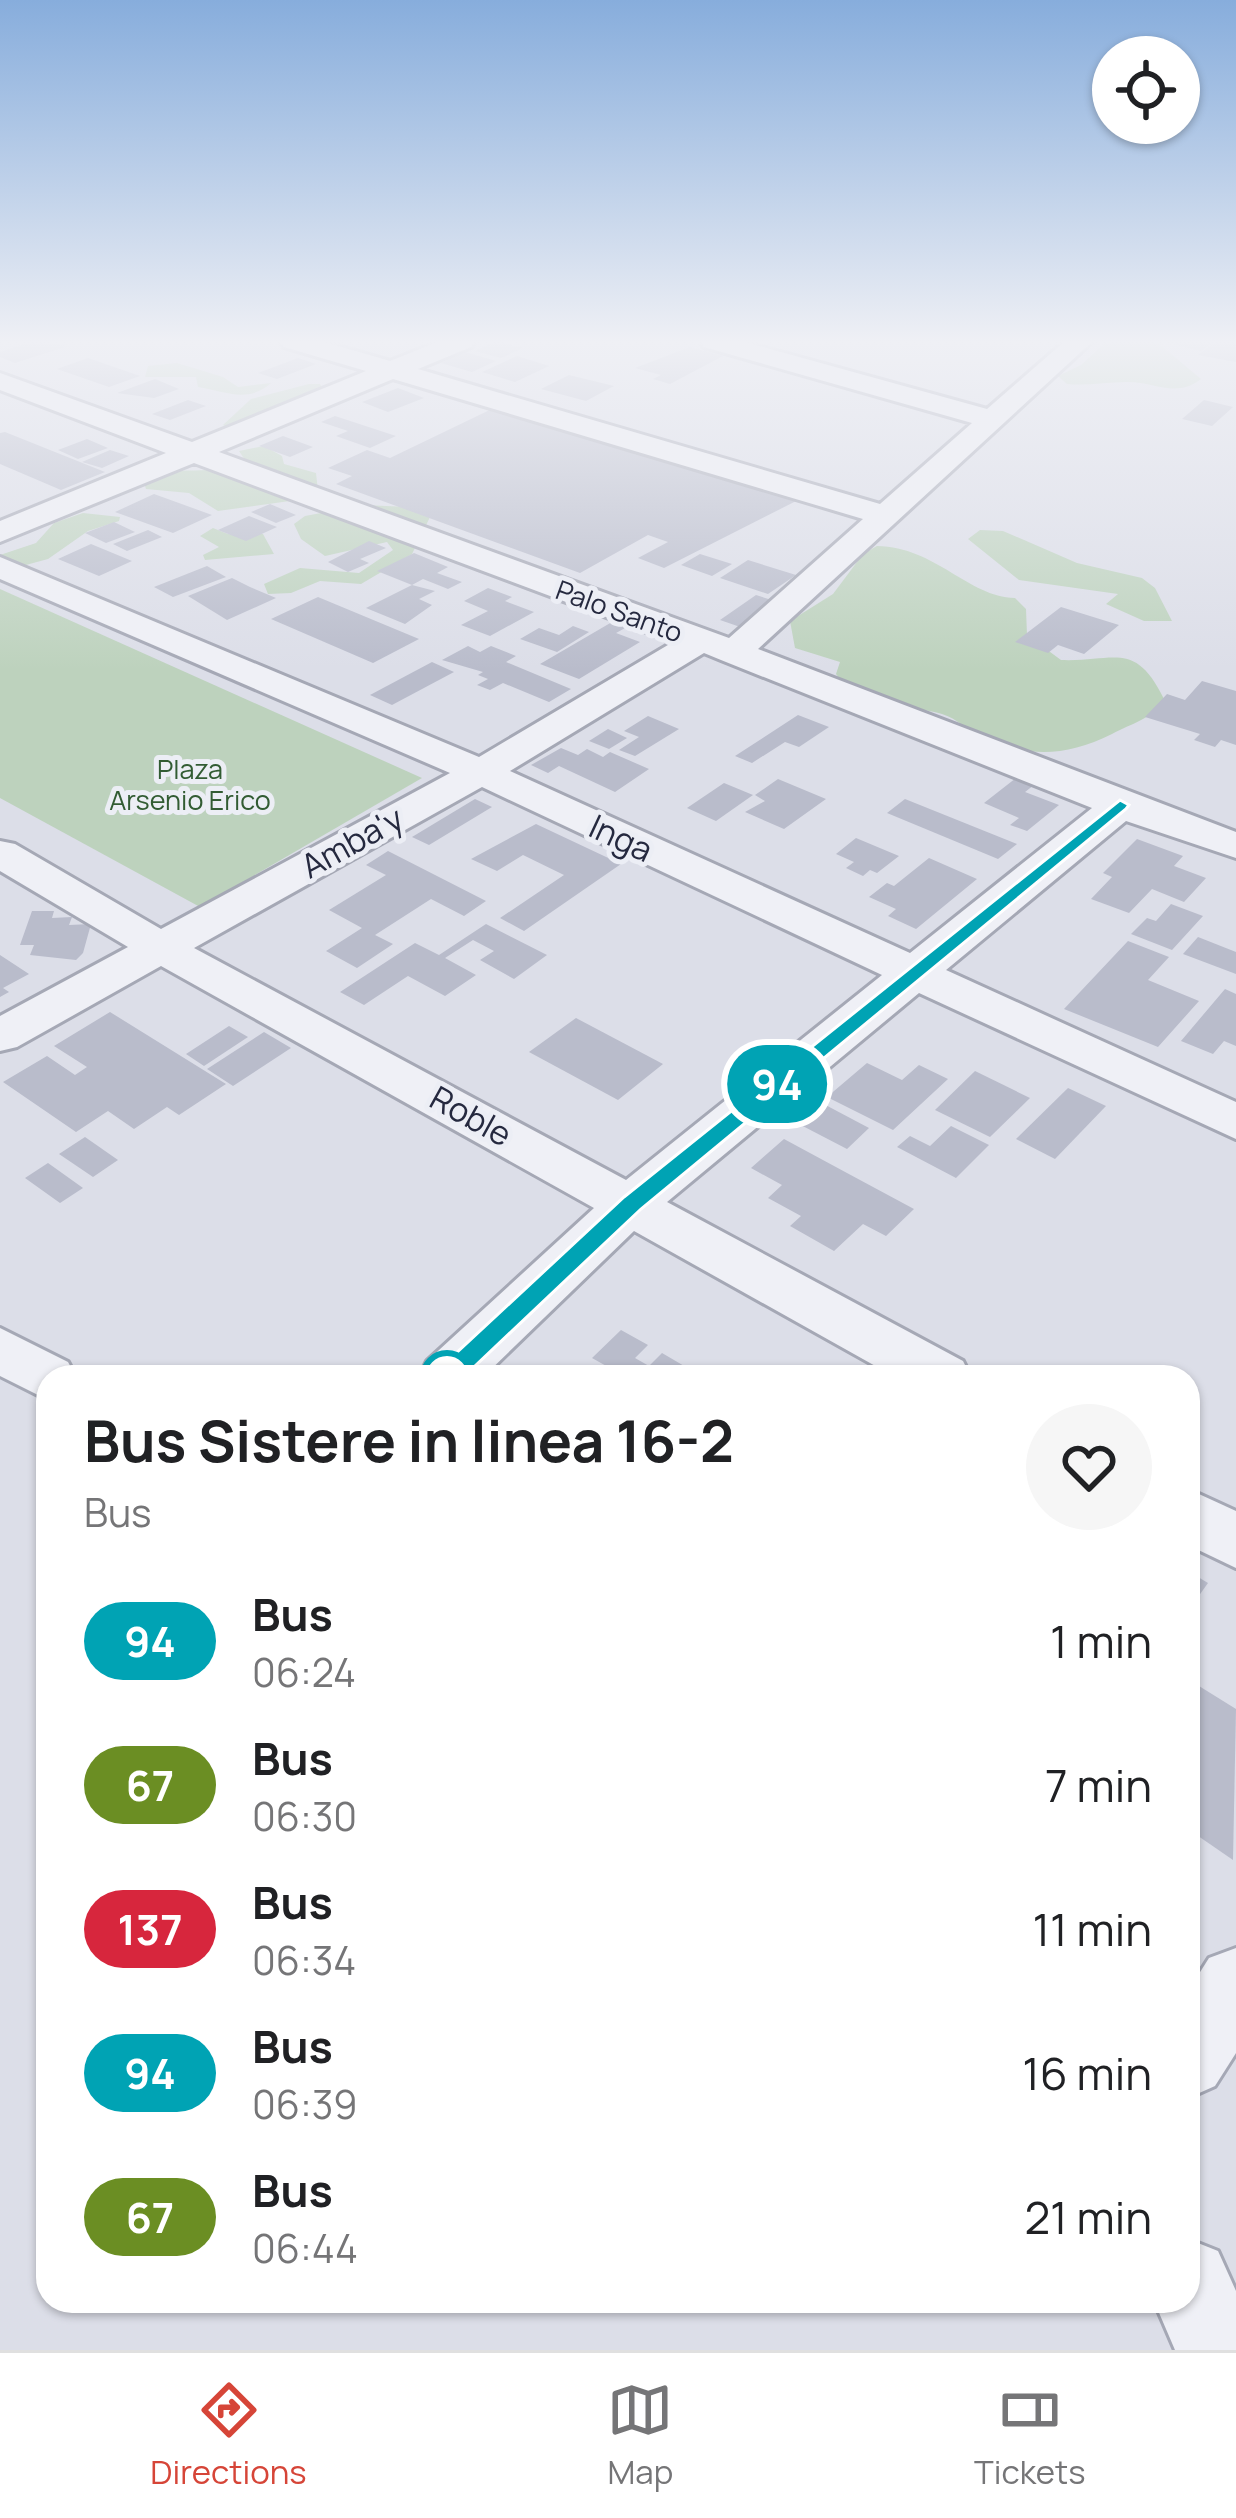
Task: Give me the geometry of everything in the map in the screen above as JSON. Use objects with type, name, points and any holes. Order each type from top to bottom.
[{"type":"street","name":"Palo Santo","points":[[185,451],[1236,846]]},
{"type":"street","points":[[0,532],[202,451]]},
{"type":"street","points":[[662,451],[884,515]]},
{"type":"street","name":"Amba'y","points":[[0,1036],[717,647],[884,515],[955,451]]},
{"type":"street","name":"Inga","points":[[0,567],[481,772],[1236,1122]]},
{"type":"street","points":[[460,1365],[632,1203],[1120,805]]},
{"type":"street","name":"Roble","points":[[0,853],[159,947],[922,1365]]},
{"type":"street","points":[[0,1349],[36,1371]]},
{"type":"street","points":[[1200,1521],[1236,1541]]},
{"type":"street","points":[[1200,2041],[1236,1984]]},
{"type":"street","points":[[1200,2308],[1219,2350]]},
{"type":"green space","points":[[239,451],[272,451],[282,456],[284,464],[316,473],[318,491],[304,499],[218,511],[189,493],[146,489],[143,480],[155,475],[247,463]]},
{"type":"green space","points":[[364,505],[408,507],[430,517],[412,554],[361,584],[320,581],[291,593],[268,594],[264,584],[300,568],[359,573],[393,550],[387,542],[325,556],[301,539],[294,524],[305,516]]},
{"type":"green space","points":[[83,513],[120,517],[88,531],[48,559],[0,572],[0,555],[36,543],[54,523]]},
{"type":"green space","points":[[213,528],[228,534],[263,534],[274,554],[205,560],[203,555],[219,547],[200,536]]},
{"type":"green space","points":[[980,530],[1003,531],[1077,563],[1142,578],[1155,588],[1172,621],[1144,621],[1106,604],[1118,594],[1019,580],[968,539]]},
{"type":"green space","points":[[877,546],[917,554],[982,590],[1015,598],[1026,609],[1027,635],[1061,660],[1133,661],[1164,699],[1147,716],[1112,734],[1046,752],[998,744],[942,714],[885,708],[862,700],[836,674],[840,662],[795,648],[790,621],[833,594],[863,554]]},
{"type":"green space","name":"Plaza Arsenio Erico","points":[[0,589],[422,778],[200,907],[0,798]]},
{"type":"building","points":[[0,451],[52,451],[105,472],[61,490],[0,464]]},
{"type":"building","points":[[59,451],[101,451],[78,459]]},
{"type":"building","points":[[108,451],[129,456],[102,468],[82,462]]},
{"type":"building","points":[[272,451],[305,451],[290,457]]},
{"type":"building","points":[[366,451],[390,458],[405,451],[646,451],[802,498],[664,568],[638,558],[668,542],[648,535],[580,573],[336,484],[352,476],[328,468]]},
{"type":"building","points":[[154,494],[212,515],[173,533],[115,512]]},
{"type":"building","points":[[270,504],[296,515],[276,523],[251,512]]},
{"type":"building","points":[[249,516],[277,527],[246,541],[218,530]]},
{"type":"building","points":[[114,522],[135,532],[106,543],[85,533]]},
{"type":"building","points":[[148,530],[162,537],[127,551],[113,544]]},
{"type":"building","points":[[369,541],[386,548],[360,559],[369,563],[348,572],[328,562]]},
{"type":"building","points":[[91,544],[132,561],[99,576],[58,559]]},
{"type":"building","points":[[414,553],[448,567],[437,573],[462,582],[448,589],[423,579],[412,585],[377,571]]},
{"type":"building","points":[[700,554],[732,564],[712,576],[681,565]]},
{"type":"building","points":[[748,560],[796,575],[768,594],[720,578]]},
{"type":"building","points":[[207,566],[226,577],[173,597],[154,587]]},
{"type":"building","points":[[232,578],[276,598],[227,620],[188,596]]},
{"type":"building","points":[[412,585],[435,591],[419,599],[432,605],[405,624],[366,608]]},
{"type":"building","points":[[488,588],[512,597],[505,601],[534,612],[490,636],[461,625],[488,611],[464,601]]},
{"type":"building","points":[[756,595],[781,603],[746,629],[720,620]]},
{"type":"building","points":[[318,597],[419,639],[373,663],[271,619]]},
{"type":"building","points":[[1061,607],[1119,625],[1084,654],[1058,645],[1048,653],[1015,642]]},
{"type":"building","points":[[612,622],[627,627],[616,633],[640,642],[579,679],[540,664]]},
{"type":"building","points":[[573,626],[589,632],[557,652],[520,639],[539,628],[559,635]]},
{"type":"building","points":[[468,646],[480,652],[491,646],[516,656],[506,662],[571,689],[549,702],[503,683],[490,690],[477,685],[488,679],[478,675],[483,672],[442,660]]},
{"type":"building","points":[[432,662],[454,672],[392,705],[370,695]]},
{"type":"building","points":[[1202,681],[1236,691],[1236,745],[1221,740],[1215,747],[1194,740],[1200,734],[1145,717],[1167,694],[1185,700]]},
{"type":"building","points":[[798,715],[829,727],[799,747],[785,742],[752,763],[735,756]]},
{"type":"building","points":[[648,716],[679,729],[635,756],[619,750],[639,737],[624,731]]},
{"type":"building","points":[[608,729],[627,738],[609,749],[589,741]]},
{"type":"building","points":[[561,748],[578,755],[587,749],[603,757],[610,752],[649,769],[615,792],[559,766],[548,773],[531,765]]},
{"type":"building","points":[[1016,778],[1034,785],[1025,792],[1059,805],[1027,831],[1010,825],[1019,818],[984,803]]},
{"type":"building","points":[[778,779],[826,799],[784,829],[745,812],[765,801],[755,795]]},
{"type":"building","points":[[724,783],[753,795],[716,821],[687,808]]},
{"type":"building","points":[[475,799],[492,807],[429,845],[412,837]]},
{"type":"building","points":[[905,799],[1017,844],[998,859],[887,813]]},
{"type":"building","points":[[536,824],[621,864],[524,931],[500,918],[564,875],[523,855],[497,871],[471,859]]},
{"type":"building","points":[[856,838],[899,856],[877,873],[870,870],[863,876],[846,868],[854,862],[836,854]]},
{"type":"building","points":[[1137,839],[1183,856],[1174,866],[1206,878],[1184,902],[1152,889],[1129,913],[1091,899],[1112,877],[1103,873]]},
{"type":"building","points":[[388,851],[486,901],[464,916],[431,899],[375,935],[393,944],[357,968],[326,951],[362,928],[329,910],[386,875],[366,865]]},
{"type":"building","points":[[929,858],[977,879],[916,929],[888,916],[896,909],[869,897],[887,883],[894,886]]},
{"type":"building","points":[[1171,904],[1203,916],[1172,950],[1131,934],[1147,918],[1156,921]]},
{"type":"building","points":[[32,911],[54,911],[52,918],[72,917],[69,925],[91,924],[83,953],[76,960],[30,955],[34,945],[20,945]]},
{"type":"building","points":[[486,924],[547,955],[514,979],[480,960],[494,951],[473,940],[445,958],[476,975],[445,996],[408,976],[364,1005],[340,992],[415,943],[439,955]]},
{"type":"building","points":[[1198,937],[1236,952],[1236,974],[1183,954]]},
{"type":"building","points":[[1128,941],[1169,957],[1148,980],[1199,1001],[1158,1047],[1064,1009]]},
{"type":"building","points":[[0,955],[29,974],[3,988],[9,992],[0,997]]},
{"type":"building","points":[[1225,989],[1236,994],[1236,1046],[1224,1041],[1213,1054],[1181,1041]]},
{"type":"building","points":[[110,1012],[226,1084],[179,1115],[167,1107],[134,1129],[108,1111],[76,1132],[3,1082],[47,1056],[75,1075],[87,1067],[54,1046]]},
{"type":"building","points":[[576,1018],[663,1064],[618,1100],[529,1052]]},
{"type":"building","points":[[229,1026],[248,1037],[204,1066],[186,1054]]},
{"type":"building","points":[[264,1032],[291,1048],[233,1086],[207,1069]]},
{"type":"building","points":[[867,1063],[902,1080],[919,1065],[948,1079],[893,1130],[827,1097]]},
{"type":"building","points":[[975,1071],[1030,1098],[990,1137],[935,1110]]},
{"type":"building","points":[[1068,1088],[1106,1106],[1055,1159],[1016,1139]]},
{"type":"building","points":[[818,1101],[869,1128],[847,1149],[795,1122]]},
{"type":"building","points":[[951,1126],[989,1145],[956,1178],[897,1147],[910,1136],[930,1146]]},
{"type":"building","points":[[85,1137],[118,1160],[93,1177],[59,1154]]},
{"type":"building","points":[[784,1139],[914,1209],[886,1236],[863,1224],[834,1251],[790,1226],[801,1216],[768,1198],[782,1185],[751,1168]]},
{"type":"building","points":[[48,1163],[83,1188],[60,1203],[25,1178]]},
{"type":"building","points":[[621,1330],[648,1345],[635,1358],[647,1365],[605,1365],[592,1358]]},
{"type":"building","points":[[662,1353],[682,1365],[650,1365]]},
{"type":"building","points":[[1200,1687],[1236,1709],[1233,1860],[1200,1837]]},
{"type":"bus line","name":"94","points":[[460,1365],[632,1203],[1120,805]]}]
